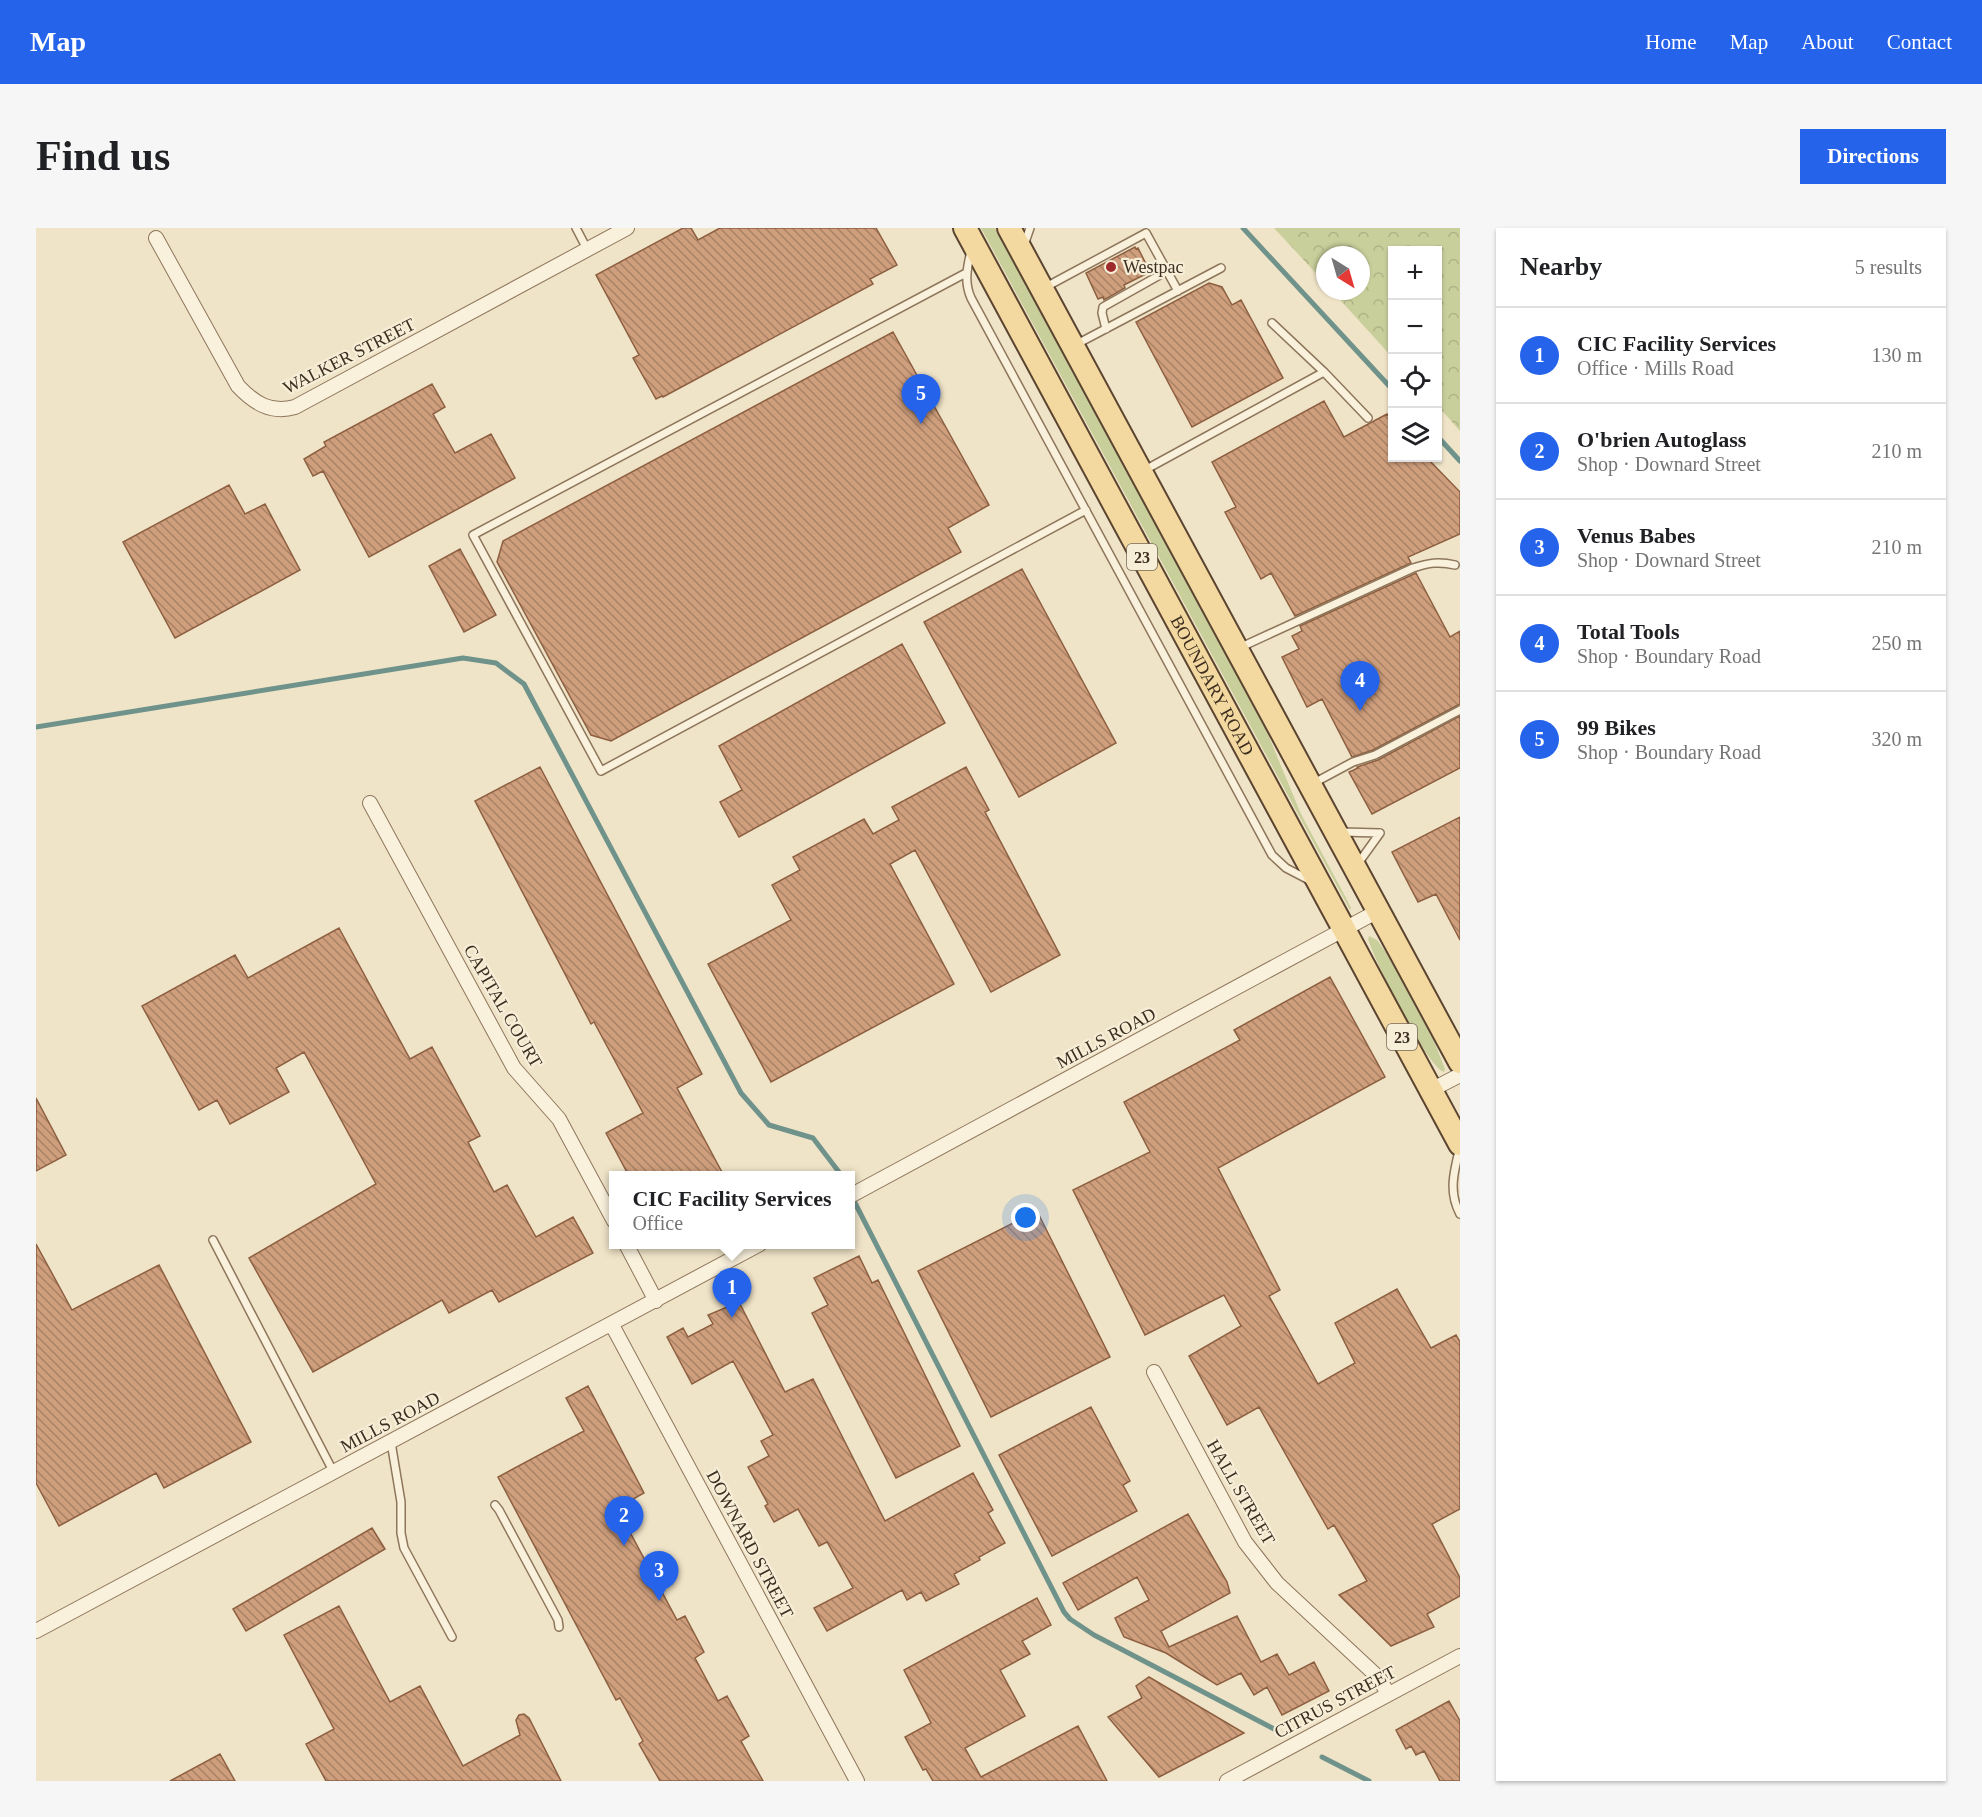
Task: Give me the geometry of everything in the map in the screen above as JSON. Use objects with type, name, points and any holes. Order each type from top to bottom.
[{"type":"main road","name":"23","points":[[1009,228],[1460,1062]]},
{"type":"main road","name":"BOUNDARY ROAD","points":[[969,235],[1460,1146]]},
{"type":"street","name":"WALKER STREET","points":[[156,238],[234,381],[254,401],[275,410],[295,407],[627,228]]},
{"type":"street","name":"CAPITAL COURT","points":[[370,803],[514,1068],[559,1119],[609,1212]]},
{"type":"street","name":"MILLS ROAD","points":[[855,1193],[1378,911]]},
{"type":"street","points":[[1431,1090],[1460,1075]]},
{"type":"street","points":[[628,1249],[656,1300]]},
{"type":"street","name":"MILLS ROAD","points":[[36,1631],[752,1249]]},
{"type":"street","name":"DOWNARD STREET","points":[[612,1325],[857,1781]]},
{"type":"street","name":"HALL STREET","points":[[1154,1372],[1245,1542],[1277,1583],[1379,1678],[1388,1694]]},
{"type":"street","name":"CITRUS STREET","points":[[1227,1781],[1460,1656]]},
{"type":"lane","points":[[576,228],[587,249]]},
{"type":"lane","points":[[1022,252],[1030,228]]},
{"type":"lane","points":[[1042,289],[1146,233],[1178,291]]},
{"type":"lane","points":[[969,235],[966,273],[971,298],[1272,855],[1286,868],[1320,886]]},
{"type":"lane","points":[[1073,346],[1221,268]]},
{"type":"lane","points":[[1106,329],[1102,313],[1103,307],[1167,271]]},
{"type":"lane","points":[[966,273],[473,535],[601,771],[1086,510]]},
{"type":"lane","points":[[1272,323],[1368,418]]},
{"type":"lane","points":[[1141,472],[1324,372]]},
{"type":"lane","points":[[1237,649],[1428,562],[1442,561],[1455,565]]},
{"type":"lane","points":[[1310,785],[1353,762],[1375,755],[1460,710]]},
{"type":"lane","points":[[1335,832],[1380,833],[1355,868]]},
{"type":"lane","points":[[1460,1146],[1452,1191],[1460,1214]]},
{"type":"lane","points":[[213,1240],[334,1473]]},
{"type":"lane","points":[[391,1442],[401,1502],[400,1533],[404,1548],[452,1637]]},
{"type":"lane","points":[[495,1505],[558,1620],[559,1628]]},
{"type":"green space","points":[[981,228],[995,228],[1267,732],[1301,814],[1345,896],[1350,910]]},
{"type":"green space","points":[[1274,228],[1460,228],[1460,431],[1442,411],[1442,246],[1388,246],[1388,353],[1340,300],[1370,300],[1370,246],[1316,246],[1316,273]]},
{"type":"green space","points":[[1369,936],[1377,940],[1387,954],[1434,1041],[1445,1069],[1444,1072],[1426,1052],[1414,1033],[1390,989],[1368,939]]},
{"type":"building","points":[[683,228],[691,228],[698,240],[720,228],[876,228],[897,265],[870,279],[873,284],[656,399],[633,358],[639,355],[596,275]]},
{"type":"building","points":[[1135,247],[1138,248],[1150,272],[1124,285],[1125,288],[1104,300],[1103,297],[1098,299],[1086,273]]},
{"type":"building","points":[[1209,283],[1222,287],[1232,305],[1241,300],[1283,378],[1192,427],[1136,322]]},
{"type":"building","points":[[893,332],[989,505],[948,528],[961,552],[611,741],[591,735],[497,562],[503,541]]},
{"type":"building","points":[[432,384],[445,407],[433,414],[455,453],[491,434],[515,478],[369,557],[323,471],[313,476],[304,459],[326,446],[324,442]]},
{"type":"building","points":[[1324,401],[1344,437],[1387,414],[1388,462],[1431,462],[1460,492],[1460,534],[1408,557],[1411,563],[1295,616],[1271,573],[1261,579],[1225,512],[1236,507],[1212,462]]},
{"type":"building","points":[[229,485],[245,514],[265,504],[300,570],[175,638],[123,542]]},
{"type":"building","points":[[460,549],[496,615],[464,632],[429,566]]},
{"type":"building","points":[[1022,569],[1116,743],[1019,797],[924,622]]},
{"type":"building","points":[[1416,573],[1450,637],[1460,631],[1460,704],[1373,750],[1352,757],[1322,699],[1307,707],[1282,657],[1299,649],[1292,636],[1302,631],[1300,626]]},
{"type":"building","points":[[902,644],[945,723],[739,837],[720,802],[742,790],[719,746]]},
{"type":"building","points":[[1460,716],[1460,768],[1372,814],[1349,772],[1378,760]]},
{"type":"building","points":[[540,767],[702,1074],[677,1088],[721,1171],[626,1171],[606,1133],[643,1113],[594,1022],[591,1024],[475,801]]},
{"type":"building","points":[[966,767],[989,810],[985,812],[1060,955],[991,992],[915,850],[890,864],[954,984],[771,1082],[708,964],[791,920],[772,885],[800,870],[793,857],[864,819],[873,834],[899,820],[892,807]]},
{"type":"building","points":[[1460,817],[1460,940],[1436,894],[1418,902],[1392,852]]},
{"type":"building","points":[[339,928],[410,1059],[432,1047],[480,1136],[468,1142],[494,1192],[507,1185],[536,1237],[573,1217],[593,1253],[499,1302],[492,1290],[449,1313],[442,1300],[313,1372],[249,1258],[376,1184],[304,1052],[276,1068],[289,1092],[230,1124],[217,1100],[199,1110],[142,1006],[235,955],[248,978]]},
{"type":"building","points":[[1330,977],[1385,1077],[1218,1168],[1280,1290],[1269,1296],[1318,1384],[1355,1363],[1335,1323],[1397,1289],[1431,1348],[1456,1335],[1460,1342],[1460,1509],[1432,1524],[1460,1578],[1460,1596],[1427,1614],[1434,1627],[1391,1646],[1339,1595],[1367,1581],[1334,1525],[1328,1529],[1259,1407],[1227,1425],[1189,1356],[1241,1326],[1224,1295],[1145,1335],[1073,1190],[1150,1152],[1124,1102],[1240,1040],[1234,1030]]},
{"type":"building","points":[[36,1098],[66,1155],[36,1171]]},
{"type":"building","points":[[1037,1211],[1110,1357],[991,1417],[918,1271]]},
{"type":"building","points":[[36,1244],[72,1310],[159,1265],[251,1442],[164,1488],[156,1473],[59,1526],[36,1483]]},
{"type":"building","points":[[859,1256],[872,1283],[878,1280],[960,1446],[896,1478],[812,1313],[828,1305],[814,1278]]},
{"type":"building","points":[[739,1302],[785,1392],[813,1379],[885,1521],[973,1473],[993,1510],[988,1513],[1005,1543],[954,1574],[959,1584],[926,1601],[921,1592],[907,1600],[902,1590],[827,1631],[814,1608],[853,1588],[827,1542],[819,1546],[798,1509],[774,1522],[765,1506],[768,1504],[748,1467],[769,1456],[761,1441],[773,1435],[733,1361],[692,1384],[667,1337],[683,1328],[688,1337],[713,1324],[708,1315]]},
{"type":"building","points":[[588,1386],[644,1493],[617,1508],[677,1620],[685,1616],[704,1652],[695,1658],[718,1701],[727,1696],[749,1736],[741,1741],[763,1781],[660,1781],[639,1744],[643,1741],[620,1698],[616,1700],[498,1477],[584,1431],[566,1398]]},
{"type":"building","points":[[1091,1407],[1130,1481],[1123,1485],[1137,1511],[1052,1556],[999,1455]]},
{"type":"building","points":[[1188,1514],[1227,1582],[1230,1593],[1161,1631],[1169,1647],[1237,1616],[1261,1662],[1277,1654],[1289,1675],[1314,1662],[1329,1691],[1282,1715],[1267,1687],[1254,1695],[1241,1673],[1217,1685],[1166,1653],[1124,1637],[1115,1618],[1149,1600],[1137,1577],[1078,1610],[1063,1583]]},
{"type":"building","points":[[372,1528],[385,1549],[246,1631],[233,1609]]},
{"type":"building","points":[[1037,1598],[1051,1625],[1022,1641],[1030,1654],[1000,1670],[1025,1716],[965,1748],[981,1777],[1078,1726],[1107,1781],[933,1781],[926,1769],[923,1770],[905,1737],[931,1723],[904,1670]]},
{"type":"building","points":[[339,1606],[390,1702],[420,1686],[463,1766],[520,1735],[516,1720],[519,1715],[524,1714],[529,1718],[561,1781],[326,1781],[306,1744],[334,1729],[284,1635]]},
{"type":"building","points":[[1149,1677],[1244,1733],[1159,1777],[1108,1717],[1142,1698],[1136,1686]]},
{"type":"building","points":[[1449,1701],[1460,1721],[1460,1781],[1440,1781],[1424,1751],[1416,1755],[1411,1746],[1406,1749],[1396,1730]]},
{"type":"building","points":[[220,1754],[235,1781],[170,1781]]},
{"type":"waterway","points":[[1243,228],[1388,385]]},
{"type":"waterway","points":[[1442,441],[1460,461]]},
{"type":"waterway","points":[[36,727],[463,658],[496,663],[524,684],[741,1093],[769,1125],[813,1138],[838,1171]]},
{"type":"waterway","points":[[855,1203],[1064,1612],[1070,1619],[1094,1635],[1276,1730]]},
{"type":"waterway","points":[[1322,1757],[1369,1781]]},
{"type":"place","name":"Westpac","points":[[1111,267]]},
{"type":"place","name":"99 Bikes","points":[[921,424]]},
{"type":"place","name":"Total Tools","points":[[1360,711]]},
{"type":"place","name":"CIC Facility Services","points":[[732,1318]]},
{"type":"place","name":"O'brien Autoglass","points":[[624,1546]]},
{"type":"place","name":"Venus Babes","points":[[659,1601]]}]
